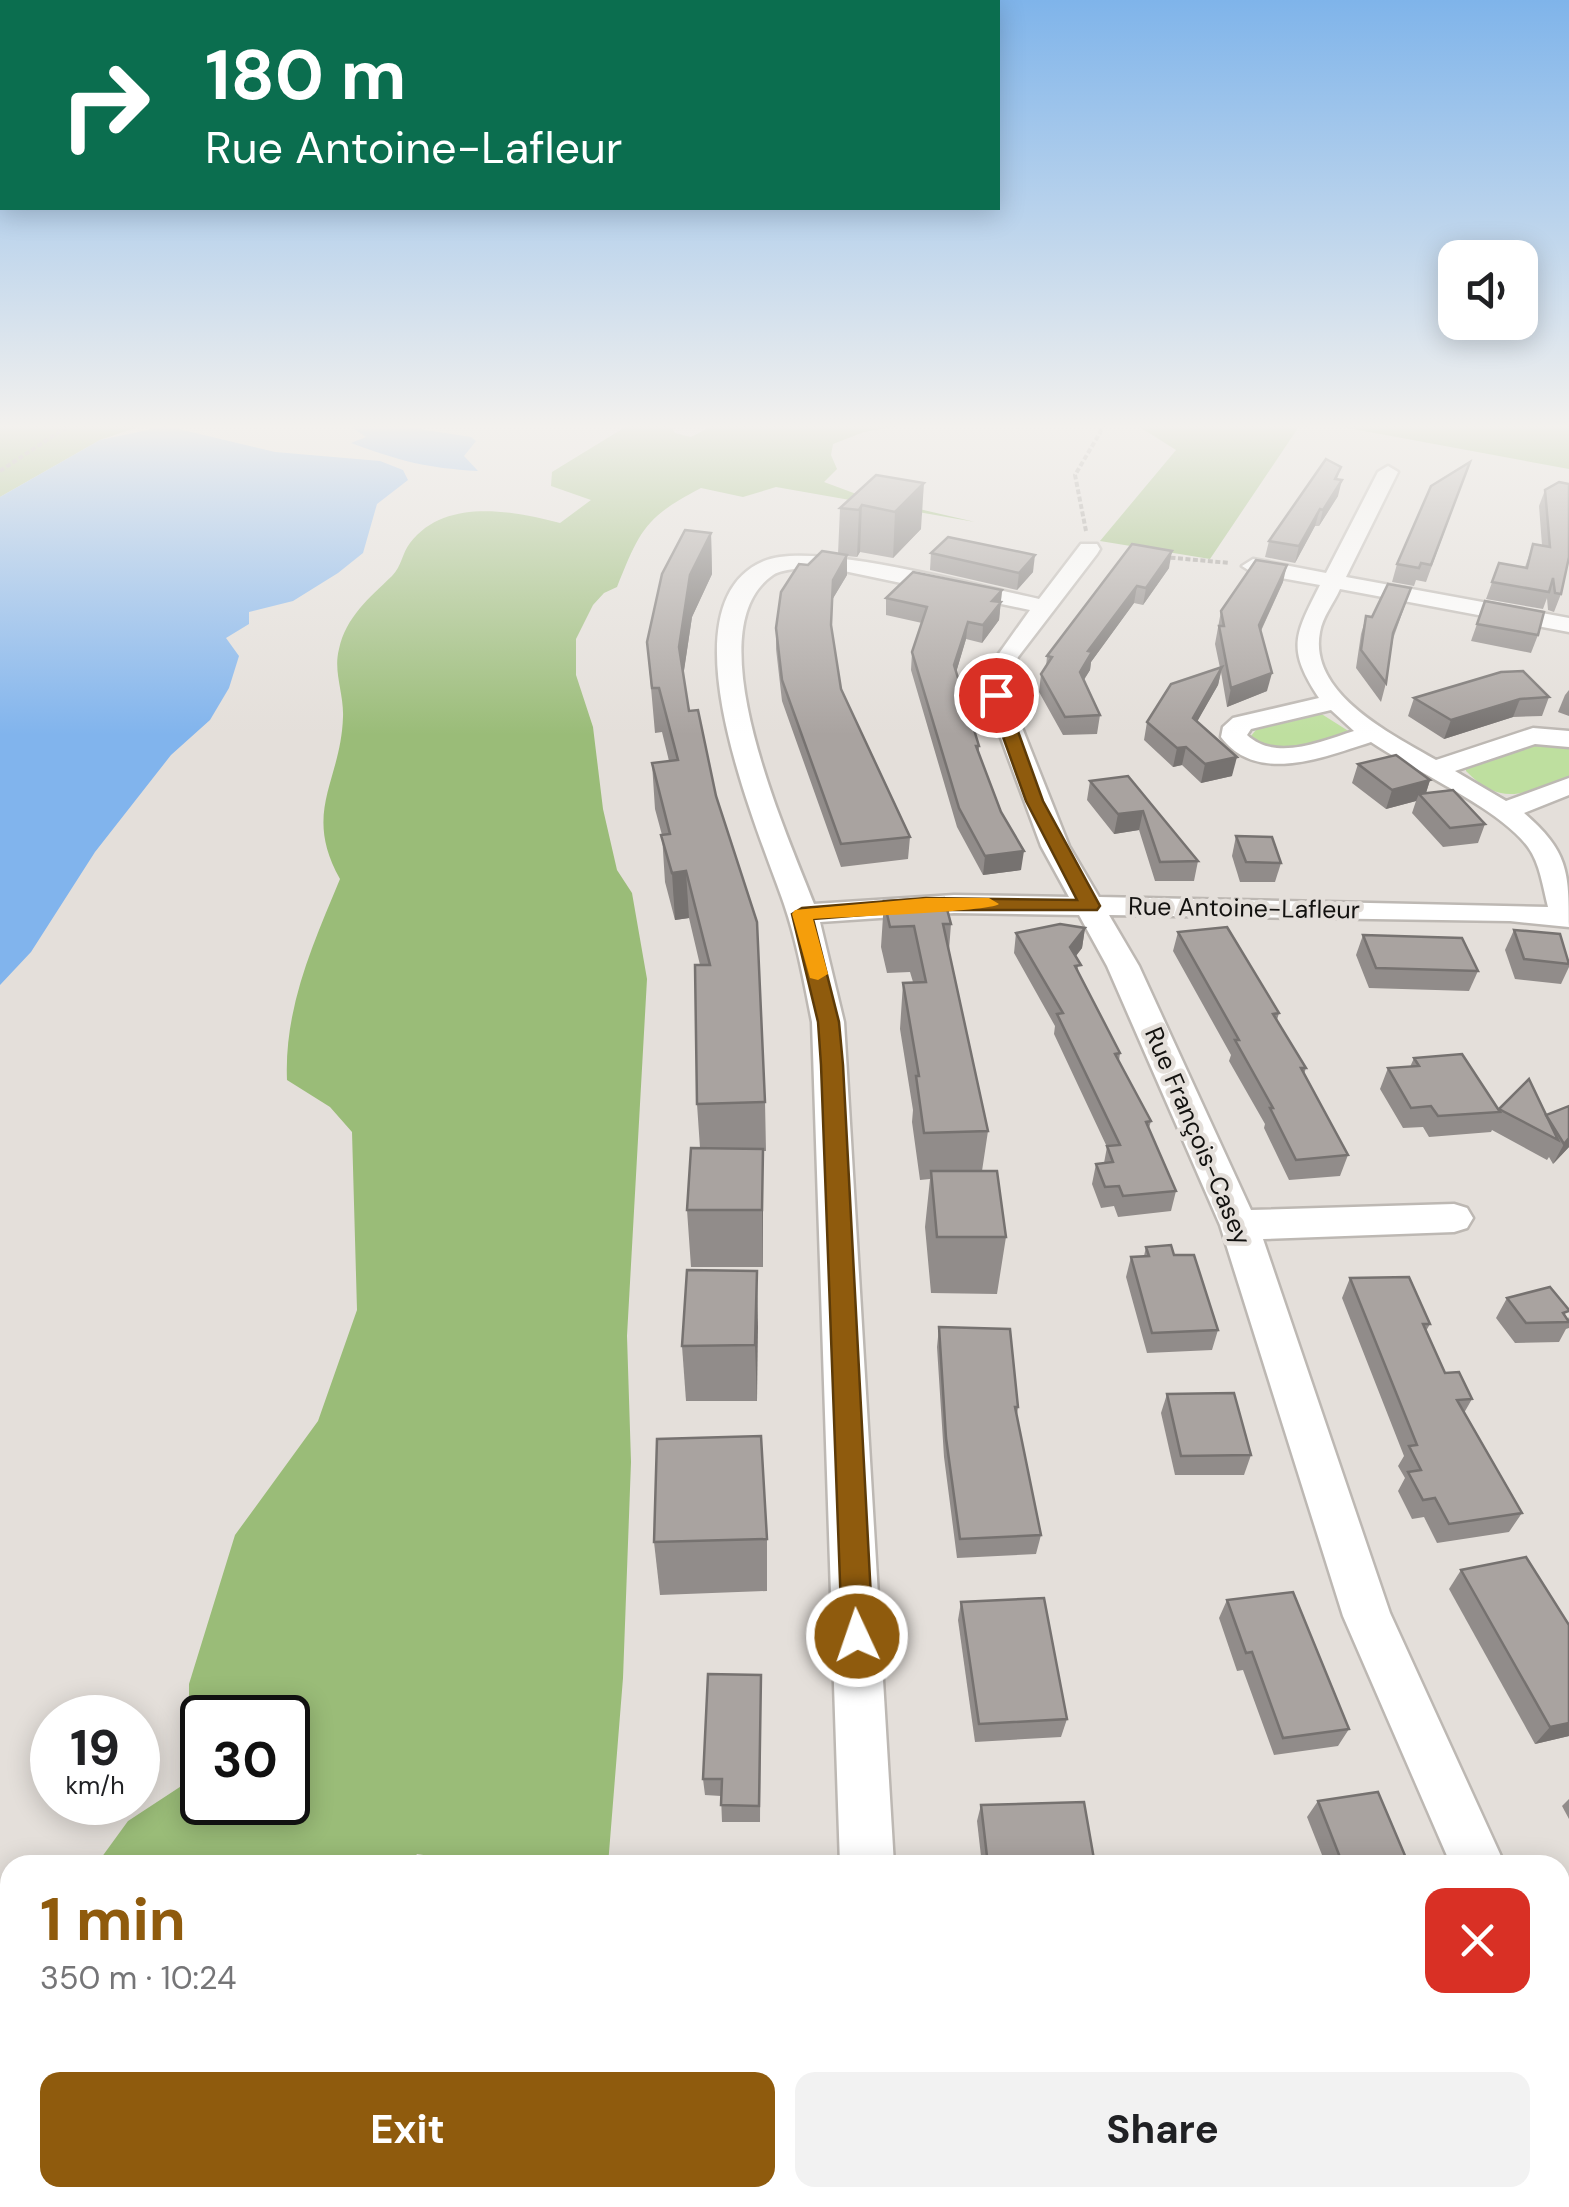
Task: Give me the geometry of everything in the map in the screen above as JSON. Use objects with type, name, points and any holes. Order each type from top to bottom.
[{"type":"street","points":[[1359,529],[1307,634],[1311,667],[1333,702],[1374,733],[1504,811],[1547,852],[1567,918]]},
{"type":"street","name":"Rue François-Casey","points":[[1090,550],[1007,656],[996,695],[1034,801],[1140,1001],[1239,1225],[1362,1601],[1474,1855]]},
{"type":"street","points":[[867,1855],[828,1022],[802,914],[761,808],[733,712],[728,639],[732,616],[745,587],[762,570],[810,559],[1046,607]]},
{"type":"street","points":[[1254,566],[1569,625]]},
{"type":"street","points":[[1333,702],[1242,723],[1236,727],[1234,737],[1253,752],[1278,757],[1374,733]]},
{"type":"street","points":[[1435,770],[1532,736],[1569,740]]},
{"type":"street","points":[[1504,811],[1569,786]]},
{"type":"street","name":"Rue Antoine-Lafleur","points":[[802,914],[926,904],[1510,912],[1567,918]]},
{"type":"street","points":[[1239,1225],[1454,1218]]},
{"type":"path","points":[[1086,529],[1090,550],[1254,566]]},
{"type":"green space","points":[[424,529],[646,529],[617,587],[593,605],[576,639],[576,675],[593,727],[603,809],[617,870],[632,893],[647,979],[627,1336],[631,1462],[623,1678],[609,1855],[103,1855],[125,1825],[160,1825],[160,1800],[180,1787],[180,1825],[310,1825],[310,1695],[189,1695],[189,1684],[235,1535],[318,1421],[357,1310],[352,1132],[330,1107],[287,1080],[287,1053],[295,1002],[340,879],[324,834],[326,797],[341,740],[339,649],[347,627],[360,609],[395,572],[410,543]]},
{"type":"green space","points":[[1110,529],[1230,529],[1210,559],[1100,541]]},
{"type":"green space","points":[[1320,713],[1350,732],[1284,748],[1260,743],[1251,736],[1260,725]]},
{"type":"green space","points":[[1539,744],[1569,747],[1569,776],[1528,791],[1504,794],[1479,783],[1466,771],[1466,766]]},
{"type":"water","points":[[0,529],[370,529],[363,553],[338,573],[293,601],[249,612],[249,624],[226,638],[239,656],[229,688],[210,720],[171,755],[95,852],[31,952],[0,985]]},
{"type":"building","points":[[1277,529],[1309,529],[1299,546],[1269,541]]},
{"type":"building","points":[[1412,529],[1445,529],[1431,565],[1421,563],[1419,568],[1397,564]]},
{"type":"building","points":[[1548,529],[1569,529],[1569,557],[1561,594],[1555,593],[1553,578],[1549,592],[1492,582],[1499,563],[1527,568],[1533,544],[1550,547]]},
{"type":"building","points":[[685,530],[711,533],[690,575],[679,647],[689,711],[698,710],[716,796],[757,922],[765,1102],[697,1104],[695,965],[710,965],[686,871],[672,873],[661,835],[670,834],[652,763],[678,760],[659,688],[652,688],[647,642],[662,574]]},
{"type":"building","points":[[948,537],[1035,555],[1019,573],[931,553]]},
{"type":"building","points":[[1132,544],[1172,551],[1146,588],[1137,586],[1088,651],[1092,652],[1080,672],[1100,715],[1065,717],[1041,674],[1052,657],[1047,656]]},
{"type":"building","points":[[822,551],[847,555],[833,580],[831,625],[841,689],[910,837],[841,844],[782,680],[776,628],[781,592],[799,564],[808,565]]},
{"type":"building","points":[[1256,560],[1287,565],[1259,625],[1272,673],[1231,688],[1219,626],[1224,626],[1221,611]]},
{"type":"building","points":[[913,572],[1002,590],[992,601],[1001,602],[983,625],[968,622],[954,665],[976,746],[1001,812],[1024,851],[985,856],[959,808],[912,652],[927,607],[886,598]]},
{"type":"building","points":[[1388,584],[1411,588],[1393,633],[1386,683],[1361,650],[1366,616],[1372,617]]},
{"type":"building","points":[[1485,601],[1544,612],[1538,635],[1477,624]]},
{"type":"building","points":[[1222,667],[1193,718],[1237,757],[1205,764],[1186,747],[1177,748],[1147,722],[1171,684]]},
{"type":"building","points":[[1523,671],[1549,697],[1520,699],[1451,720],[1414,698],[1501,672]]},
{"type":"building","points":[[1396,755],[1430,780],[1392,790],[1358,764]]},
{"type":"building","points":[[1128,776],[1198,861],[1160,862],[1143,811],[1118,814],[1090,781]]},
{"type":"building","points":[[1453,790],[1485,824],[1450,828],[1419,794]]},
{"type":"building","points":[[1236,836],[1272,837],[1281,863],[1246,862]]},
{"type":"building","points":[[944,898],[951,924],[943,924],[988,1131],[924,1133],[903,983],[926,982],[914,926],[890,927],[884,901]]},
{"type":"building","points":[[1060,924],[1085,928],[1070,947],[1081,965],[1075,966],[1151,1121],[1146,1122],[1176,1191],[1123,1196],[1119,1186],[1105,1187],[1096,1164],[1113,1162],[1107,1146],[1120,1145],[1057,1014],[1063,1013],[1016,933]]},
{"type":"building","points":[[1227,927],[1279,1013],[1273,1014],[1306,1068],[1301,1068],[1348,1155],[1296,1160],[1273,1108],[1235,1040],[1239,1040],[1178,932]]},
{"type":"building","points":[[1514,930],[1560,934],[1569,964],[1524,959]]},
{"type":"building","points":[[1363,935],[1462,938],[1478,971],[1376,968]]},
{"type":"building","points":[[1462,1054],[1500,1112],[1438,1116],[1431,1106],[1411,1108],[1388,1068],[1419,1066],[1414,1058]]},
{"type":"building","points":[[1529,1079],[1558,1140],[1499,1109]]},
{"type":"building","points":[[1569,1106],[1569,1138],[1564,1144],[1546,1115]]},
{"type":"building","points":[[691,1148],[763,1149],[762,1210],[687,1210]]},
{"type":"building","points":[[931,1171],[997,1171],[1006,1237],[937,1237]]},
{"type":"building","points":[[1171,1245],[1174,1255],[1194,1255],[1218,1330],[1152,1333],[1131,1257],[1149,1256],[1146,1247]]},
{"type":"building","points":[[687,1270],[757,1271],[755,1345],[682,1346]]},
{"type":"building","points":[[1409,1277],[1430,1324],[1423,1324],[1445,1373],[1459,1372],[1472,1399],[1457,1400],[1522,1513],[1449,1524],[1435,1498],[1423,1500],[1408,1472],[1421,1470],[1409,1446],[1417,1445],[1350,1278]]},
{"type":"building","points":[[1550,1287],[1569,1310],[1563,1313],[1569,1322],[1526,1323],[1507,1298]]},
{"type":"building","points":[[939,1327],[1010,1329],[1015,1407],[1041,1535],[960,1539],[946,1438]]},
{"type":"building","points":[[1234,1393],[1251,1455],[1181,1456],[1167,1394]]},
{"type":"building","points":[[761,1436],[767,1539],[654,1542],[657,1439]]},
{"type":"building","points":[[1526,1557],[1569,1625],[1569,1723],[1550,1727],[1461,1570]]},
{"type":"building","points":[[1293,1592],[1349,1729],[1283,1738],[1252,1652],[1246,1653],[1227,1600]]},
{"type":"building","points":[[1044,1598],[1067,1719],[979,1724],[961,1602]]},
{"type":"building","points":[[708,1674],[761,1675],[759,1806],[721,1805],[722,1779],[703,1779]]},
{"type":"building","points":[[1378,1792],[1405,1855],[1339,1855],[1318,1801]]},
{"type":"building","points":[[1084,1802],[1093,1855],[987,1855],[981,1805]]},
{"type":"slow traffic","points":[[818,974],[802,914],[926,904],[989,904]]},
{"type":"route","points":[[857,1636],[832,1065],[828,1022],[802,914],[926,904],[1090,906],[1034,801],[996,695]]}]
